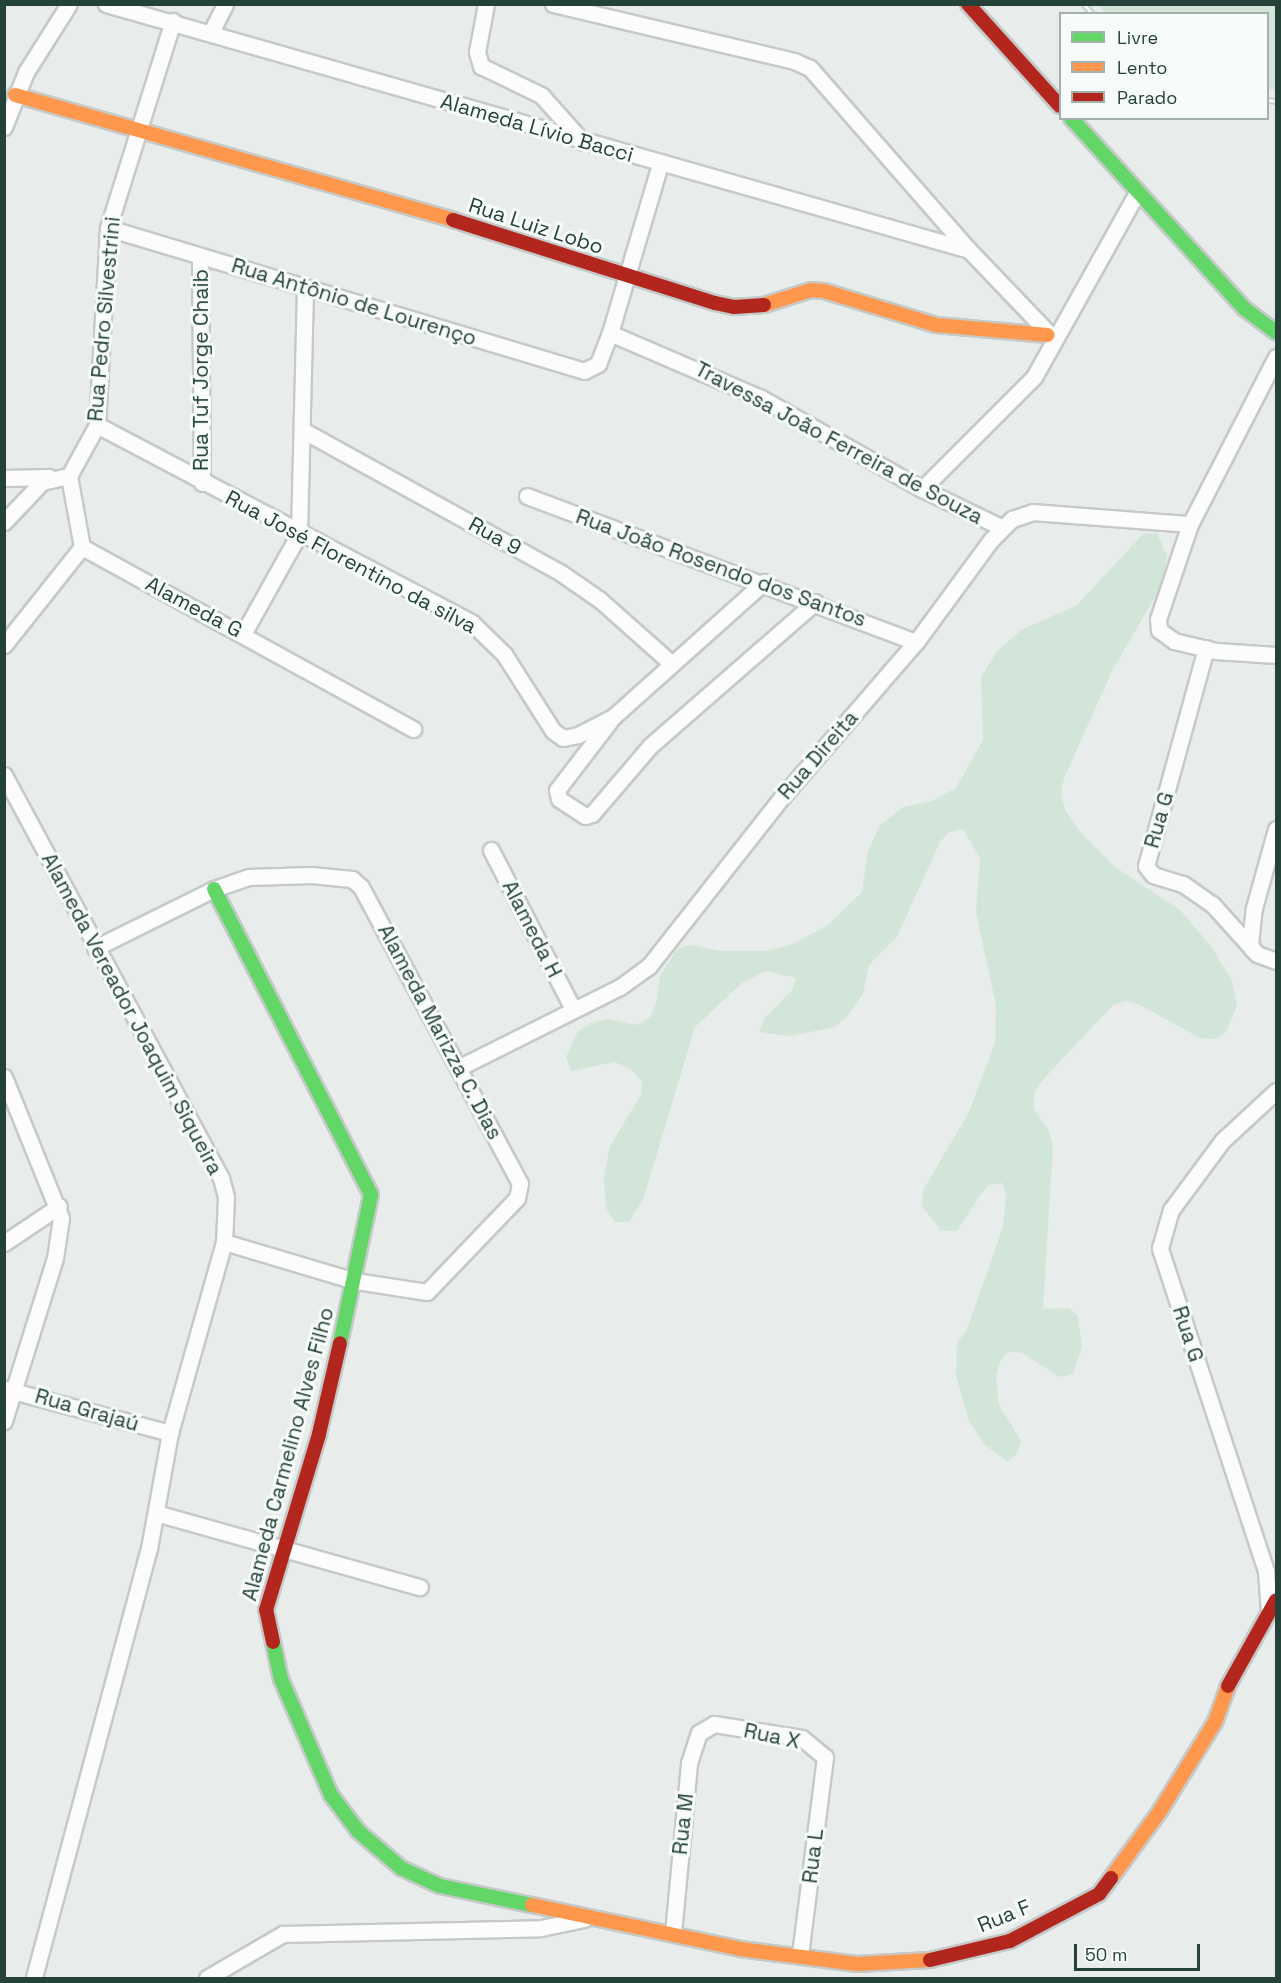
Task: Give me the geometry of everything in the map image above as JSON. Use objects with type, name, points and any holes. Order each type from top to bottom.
[{"type":"street","points":[[4,128],[15,95],[69,4]]},
{"type":"street","name":"Alameda Lívio Bacci","points":[[106,4],[173,21],[583,142],[969,250]]},
{"type":"street","points":[[211,32],[225,4]]},
{"type":"street","points":[[486,4],[477,52],[481,66],[542,94],[583,142]]},
{"type":"street","points":[[553,4],[575,7],[794,61],[810,68],[969,250],[1052,337]]},
{"type":"street","points":[[968,4],[1059,105]]},
{"type":"street","name":"Rua Pedro Silvestrini","points":[[69,476],[97,424],[108,228],[173,21]]},
{"type":"street","name":"Rua Luiz Lobo","points":[[15,95],[397,201],[624,277],[734,307],[766,305],[811,290],[824,291],[936,325],[1052,337]]},
{"type":"street","points":[[1073,120],[1245,309],[1276,332]]},
{"type":"street","points":[[610,333],[624,277],[660,164]]},
{"type":"street","points":[[922,489],[1006,408],[1034,377],[1052,337],[1137,193]]},
{"type":"street","name":"Rua Antônio de Lourenço","points":[[108,228],[584,371],[598,364],[610,333]]},
{"type":"street","name":"Rua Tuf Jorge Chaib","points":[[200,257],[202,483]]},
{"type":"street","points":[[243,634],[299,534],[304,431],[305,287]]},
{"type":"street","name":"Travessa João Ferreira de Souza","points":[[610,333],[696,367],[761,398],[922,489],[1001,528]]},
{"type":"street","points":[[1276,357],[1190,524],[1158,619],[1159,630],[1174,641],[1206,648],[1276,655]]},
{"type":"street","name":"Rua José Florentino da silva","points":[[97,424],[202,483],[472,623],[489,636],[558,736],[578,735],[613,717],[764,582]]},
{"type":"street","name":"Rua 9","points":[[304,431],[561,573],[600,600],[671,663]]},
{"type":"street","points":[[4,478],[69,476],[82,547],[4,645]]},
{"type":"street","points":[[4,522],[32,490],[53,477]]},
{"type":"street","name":"Rua João Rosendo dos Santos","points":[[526,496],[764,582],[916,642]]},
{"type":"street","name":"Rua Direita","points":[[460,1067],[620,987],[649,966],[782,797],[916,642],[1001,528],[1022,513],[1033,512],[1190,524]]},
{"type":"street","name":"Alameda G","points":[[82,547],[414,729]]},
{"type":"street","points":[[613,717],[557,790],[559,799],[585,816],[592,814],[650,746],[815,602]]},
{"type":"street","name":"Rua G","points":[[1206,648],[1146,866],[1153,875],[1183,884],[1212,904],[1252,950],[1276,961]]},
{"type":"street","name":"Alameda Vereador Joaquim Siqueira","points":[[4,775],[95,948],[221,1178],[226,1197],[224,1242],[170,1433],[142,1576],[34,1978]]},
{"type":"street","points":[[1252,950],[1250,944],[1254,908],[1276,829]]},
{"type":"street","name":"Alameda H","points":[[491,850],[573,1009]]},
{"type":"street","name":"Alameda Marizza C. Dias","points":[[214,889],[271,875],[352,879],[361,887],[460,1067],[521,1190],[443,1279],[427,1292],[355,1281]]},
{"type":"street","points":[[95,948],[214,889]]},
{"type":"street","name":"Alameda Carmelino Alves Filho","points":[[214,889],[367,1180],[371,1195],[355,1281],[319,1434],[266,1610],[271,1643],[281,1679],[331,1795],[358,1831],[401,1868],[440,1886],[591,1917]]},
{"type":"street","points":[[4,1077],[59,1206],[61,1218],[55,1258],[9,1389],[4,1421]]},
{"type":"street","name":"Rua G","points":[[1273,1606],[1266,1571],[1160,1248],[1177,1202],[1222,1142],[1276,1091]]},
{"type":"street","points":[[4,1243],[59,1206]]},
{"type":"street","points":[[224,1242],[355,1281]]},
{"type":"street","name":"Rua Grajaú","points":[[9,1389],[170,1433]]},
{"type":"street","points":[[156,1513],[283,1551],[420,1587]]},
{"type":"street","name":"Rua F","points":[[591,1917],[740,1949],[857,1964],[941,1959],[1010,1941],[1099,1894],[1160,1811],[1215,1722],[1228,1683],[1273,1606]]},
{"type":"street","name":"Rua X","points":[[714,1724],[802,1738],[825,1757]]},
{"type":"street","name":"Rua M","points":[[673,1933],[689,1763],[699,1733],[714,1724]]},
{"type":"street","name":"Rua L","points":[[800,1955],[825,1757]]},
{"type":"street","points":[[207,1978],[283,1934],[541,1928],[591,1917]]},
{"type":"green space","points":[[1097,5],[1276,5],[1276,89],[1269,89],[1269,12],[1105,12]]},
{"type":"green space","points":[[1157,533],[1167,556],[1162,585],[1113,669],[1064,778],[1061,794],[1065,810],[1081,833],[1115,867],[1180,910],[1210,945],[1232,980],[1237,1006],[1226,1032],[1215,1039],[1200,1038],[1138,1004],[1125,1001],[1112,1006],[1040,1083],[1034,1095],[1034,1109],[1049,1131],[1053,1145],[1043,1309],[1069,1308],[1078,1316],[1082,1347],[1073,1374],[1060,1377],[1022,1353],[1008,1352],[1000,1362],[996,1376],[999,1405],[1021,1441],[1017,1453],[1008,1462],[985,1445],[969,1421],[956,1376],[957,1343],[967,1329],[1003,1227],[1006,1196],[1003,1183],[989,1185],[957,1231],[941,1231],[922,1206],[923,1190],[968,1114],[995,1043],[996,1006],[976,912],[980,858],[963,829],[949,832],[940,842],[897,937],[869,965],[863,994],[846,1018],[832,1028],[788,1036],[759,1032],[764,1019],[792,990],[796,978],[766,971],[742,983],[695,1027],[643,1200],[629,1222],[615,1222],[606,1208],[604,1177],[610,1146],[641,1095],[642,1081],[630,1069],[615,1062],[571,1071],[566,1057],[578,1031],[594,1022],[609,1019],[637,1025],[650,1017],[656,1004],[660,976],[677,949],[690,945],[721,951],[764,951],[791,945],[828,925],[862,892],[868,851],[880,825],[903,807],[932,801],[956,788],[983,740],[981,677],[997,651],[1021,630],[1077,605],[1143,534]]},
{"type":"railway","points":[[1084,4],[1091,12]]},
{"type":"railway","points":[[1269,100],[1276,101]]},
{"type":"traffic: fast","points":[[1073,120],[1245,309],[1276,332]]},
{"type":"traffic: fast","points":[[214,889],[371,1195],[340,1343]]},
{"type":"traffic: fast","points":[[273,1642],[281,1679],[331,1795],[358,1831],[401,1868],[440,1886],[532,1905]]},
{"type":"traffic: slow","points":[[15,95],[453,220]]},
{"type":"traffic: slow","points":[[764,305],[811,290],[824,291],[936,325],[1048,335]]},
{"type":"traffic: slow","points":[[1111,1878],[1160,1811],[1215,1722],[1228,1686]]},
{"type":"traffic: slow","points":[[532,1905],[740,1949],[857,1964],[930,1960]]},
{"type":"traffic: jam","points":[[968,4],[1059,105]]},
{"type":"traffic: jam","points":[[453,220],[715,303],[734,307],[764,305]]},
{"type":"traffic: jam","points":[[273,1642],[266,1610],[319,1434],[340,1343]]},
{"type":"traffic: jam","points":[[1228,1686],[1276,1600]]},
{"type":"traffic: jam","points":[[930,1960],[1010,1941],[1099,1894],[1111,1878]]}]
